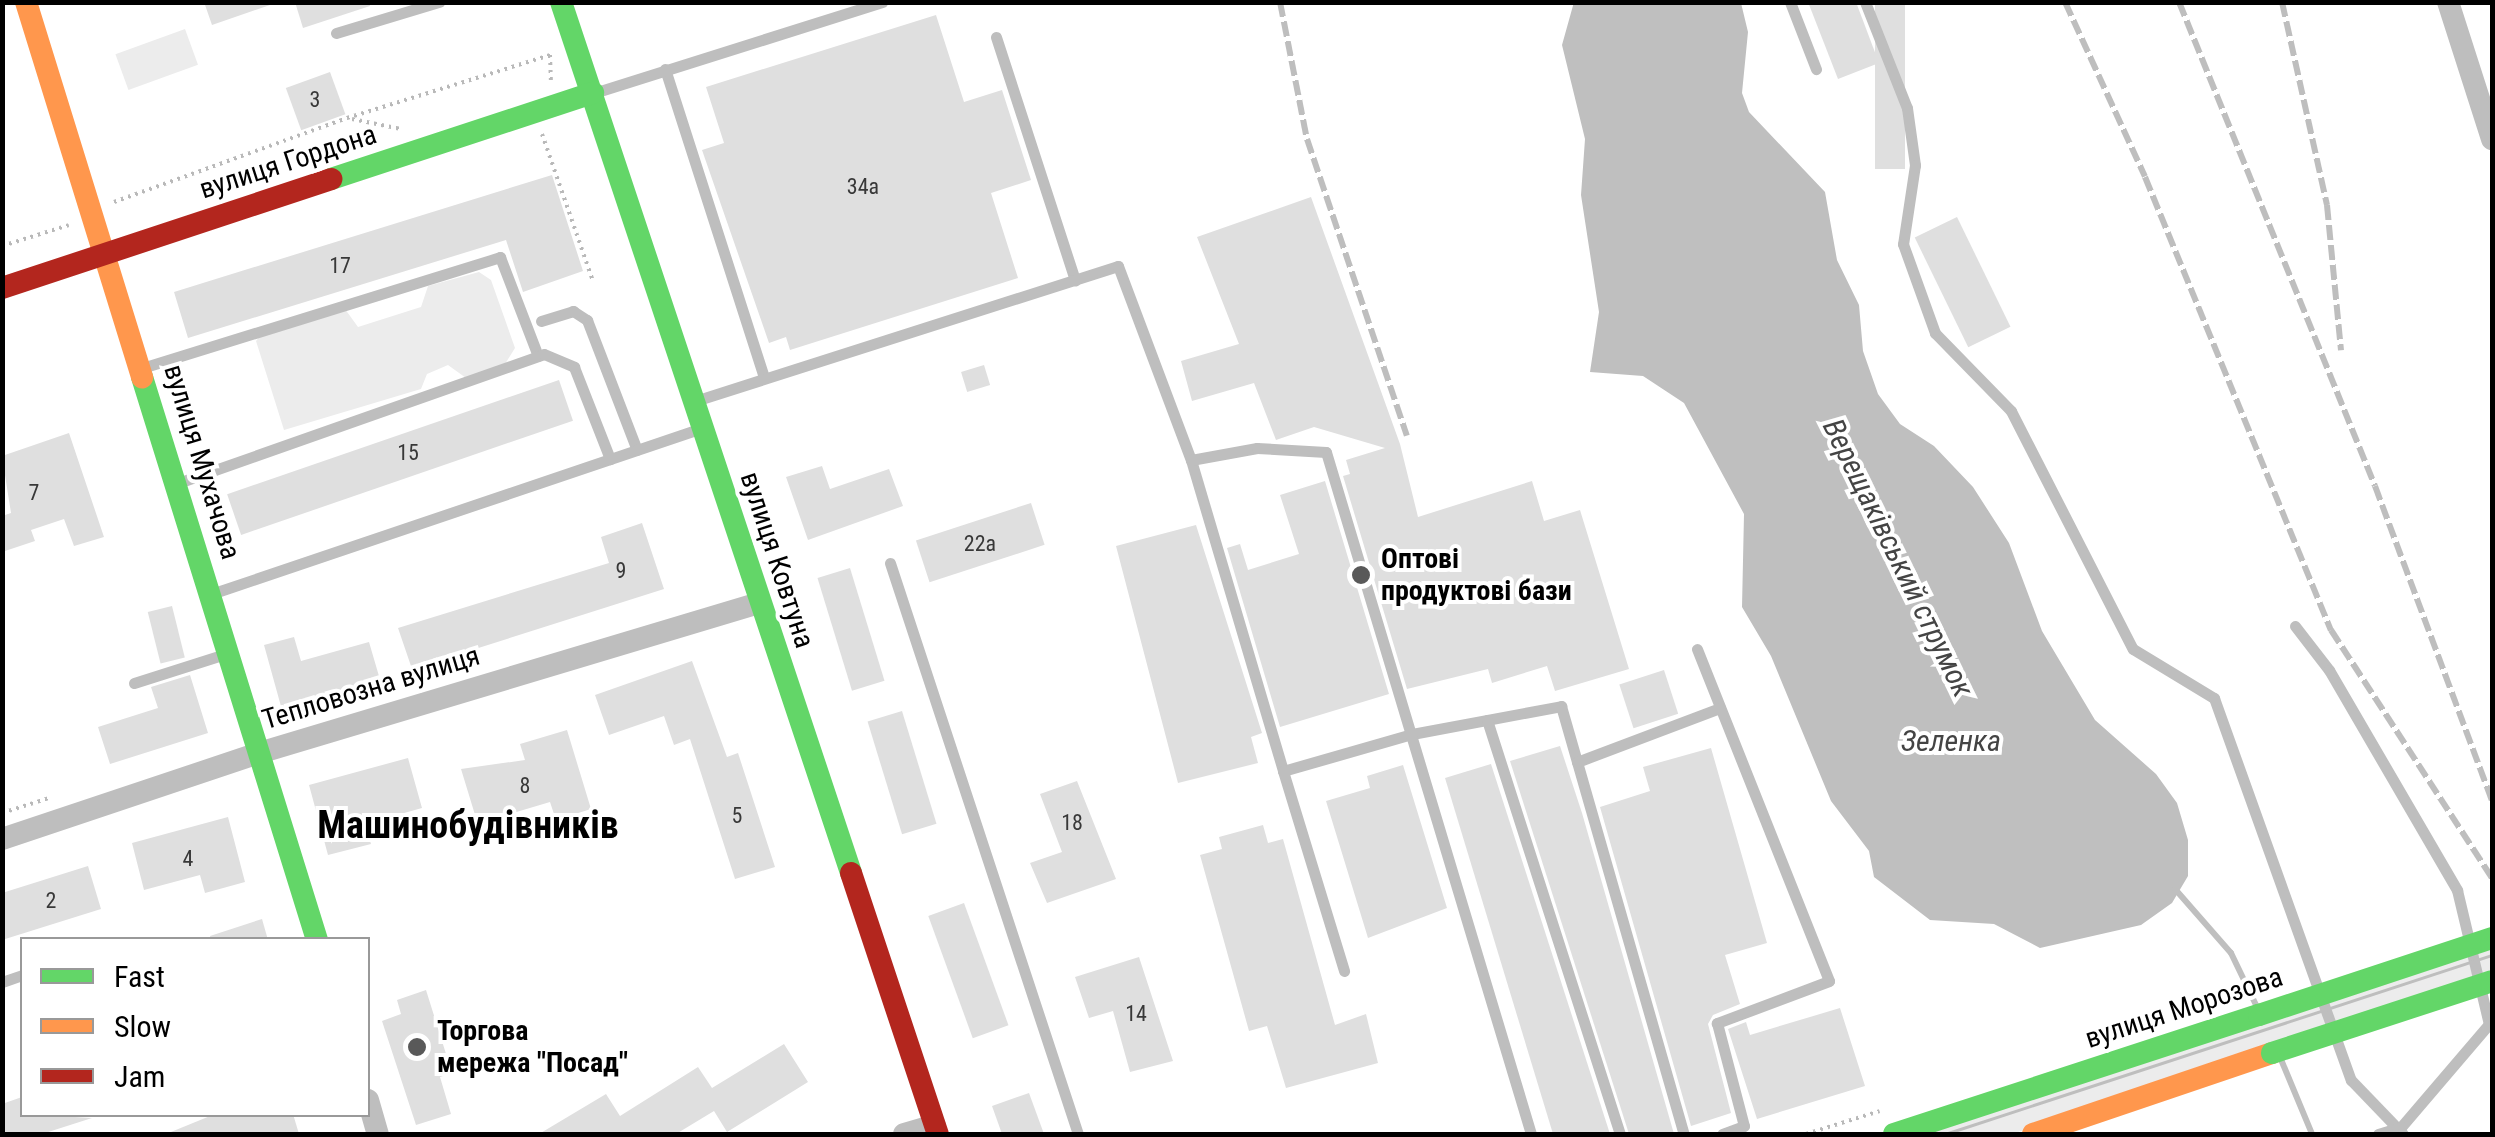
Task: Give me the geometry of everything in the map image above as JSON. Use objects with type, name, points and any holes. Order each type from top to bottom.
[{"type":"street","name":"вулиця Мухачова","points":[[26,2],[83,216],[106,254],[317,937]]},
{"type":"street","name":"вулиця Ковтуна","points":[[562,2],[758,603],[937,1130]]},
{"type":"street","points":[[2448,2],[2492,139]]},
{"type":"street","name":"вулиця Гордона","points":[[2,288],[593,93]]},
{"type":"street","name":"Тепловозна вулиця","points":[[2,839],[260,753],[758,603]]},
{"type":"street","name":"вулиця Морозова","points":[[1894,1134],[2492,938]]},
{"type":"street","points":[[2033,1134],[2492,982]]},
{"type":"street","points":[[370,1107],[378,1134]]},
{"type":"street","points":[[904,1134],[937,1130]]},
{"type":"lane","points":[[336,33],[438,2]]},
{"type":"lane","points":[[593,93],[882,2]]},
{"type":"lane","points":[[1790,2],[1816,69]]},
{"type":"lane","points":[[1865,2],[1907,108],[1915,164],[1903,244],[1935,333],[2012,412],[2133,650],[2214,698],[2350,1080],[2402,1131]]},
{"type":"lane","points":[[996,37],[1075,280]]},
{"type":"lane","points":[[665,69],[764,378]]},
{"type":"lane","points":[[142,368],[500,257],[538,356]]},
{"type":"lane","points":[[695,401],[1118,266],[1190,460],[1344,971]]},
{"type":"lane","points":[[541,321],[574,310],[587,320],[637,450]]},
{"type":"lane","points":[[177,483],[538,356],[559,356],[574,367],[610,459]]},
{"type":"lane","points":[[211,594],[704,428]]},
{"type":"lane","points":[[1190,460],[1257,448],[1326,452],[1531,1134]]},
{"type":"lane","points":[[890,563],[1078,1134]]},
{"type":"lane","points":[[2295,626],[2329,670],[2457,890],[2489,1024],[2402,1131],[2378,1134]]},
{"type":"lane","points":[[1697,650],[1829,981],[1716,1023],[1744,1126],[1722,1134]]},
{"type":"lane","points":[[134,683],[228,653]]},
{"type":"lane","points":[[1283,770],[1412,734],[1561,706],[1684,1134]]},
{"type":"lane","points":[[1577,762],[1720,708]]},
{"type":"lane","points":[[1488,720],[1620,1134]]},
{"type":"path","points":[[544,38],[550,55],[550,108],[542,134],[592,281]]},
{"type":"path","points":[[2,246],[347,118],[550,55]]},
{"type":"shaded area","points":[[185,29],[198,65],[128,90],[115,54]]},
{"type":"shaded area","points":[[479,272],[491,280],[515,348],[505,364],[466,378],[448,365],[427,374],[421,389],[284,430],[256,341],[261,335],[345,309],[358,327],[421,307],[428,286]]},
{"type":"shaded area","points":[[2492,948],[2492,975],[2012,1134],[1921,1134]]},
{"type":"water","name":"Зеленка","points":[[1574,2],[1741,3],[1748,32],[1742,93],[1749,112],[1825,192],[1837,260],[1859,305],[1863,351],[1878,394],[1900,424],[1934,446],[1973,487],[2009,543],[2042,631],[2095,720],[2156,774],[2177,803],[2188,840],[2188,876],[2172,903],[2141,925],[2040,948],[1994,924],[1930,920],[1874,877],[1869,851],[1831,801],[1771,656],[1742,607],[1744,514],[1684,403],[1643,376],[1590,372],[1599,312],[1581,195],[1585,139],[1562,45]]},
{"type":"building","points":[[204,2],[270,2],[270,5],[212,25]]},
{"type":"building","points":[[295,2],[369,2],[370,6],[303,28]]},
{"type":"building","points":[[1808,2],[1856,2],[1879,63],[1838,79]]},
{"type":"building","points":[[1875,2],[1905,2],[1905,169],[1875,169]]},
{"type":"building","points":[[936,15],[964,102],[1002,90],[1031,180],[991,193],[1018,278],[790,350],[786,337],[769,343],[702,150],[724,143],[706,87]]},
{"type":"building","points":[[330,72],[345,114],[301,130],[286,88]]},
{"type":"building","points":[[552,175],[583,271],[523,292],[506,240],[188,338],[174,292]]},
{"type":"building","points":[[1311,197],[1400,444],[1418,517],[1532,481],[1544,521],[1580,510],[1629,669],[1555,691],[1547,666],[1492,683],[1488,669],[1407,689],[1343,476],[1350,474],[1346,460],[1385,448],[1314,427],[1276,440],[1254,383],[1192,401],[1181,361],[1239,344],[1197,237]]},
{"type":"building","points":[[1957,217],[2010,327],[1968,347],[1915,238]]},
{"type":"building","points":[[984,365],[990,385],[967,392],[961,372]]},
{"type":"building","points":[[559,380],[573,421],[241,535],[227,494]]},
{"type":"building","points":[[69,433],[104,537],[74,546],[64,519],[31,530],[35,541],[2,552],[2,516],[11,513],[2,456]]},
{"type":"building","points":[[822,466],[830,489],[889,469],[903,506],[808,540],[786,477]]},
{"type":"building","points":[[1325,481],[1389,694],[1280,727],[1227,548],[1240,544],[1248,570],[1299,554],[1280,495]]},
{"type":"building","points":[[1031,503],[1045,545],[930,582],[916,540]]},
{"type":"building","points":[[642,523],[664,589],[412,669],[398,628],[609,563],[601,537]]},
{"type":"building","points":[[1196,525],[1262,733],[1251,737],[1258,763],[1178,783],[1116,546]]},
{"type":"building","points":[[850,568],[884,681],[852,691],[817,578]]},
{"type":"building","points":[[172,606],[185,657],[161,663],[148,612]]},
{"type":"building","points":[[294,637],[301,661],[369,642],[381,683],[282,710],[264,645]]},
{"type":"building","points":[[692,661],[727,757],[738,753],[775,867],[735,879],[690,739],[674,745],[664,716],[609,735],[595,695]]},
{"type":"building","points":[[1664,670],[1678,714],[1634,728],[1619,685]]},
{"type":"building","points":[[190,675],[208,733],[110,764],[98,727],[158,708],[151,687]]},
{"type":"building","points":[[902,711],[936,824],[902,834],[868,722]]},
{"type":"building","points":[[567,730],[591,809],[556,820],[550,802],[506,815],[511,833],[483,841],[461,769],[525,760],[520,744]]},
{"type":"building","points":[[1560,746],[1674,1134],[1629,1134],[1510,761]]},
{"type":"building","points":[[1711,748],[1767,943],[1725,955],[1740,1004],[1713,1015],[1708,1024],[1731,1113],[1691,1126],[1600,807],[1650,791],[1643,767]]},
{"type":"building","points":[[408,758],[422,808],[365,824],[371,844],[328,855],[309,785]]},
{"type":"building","points":[[1491,764],[1610,1134],[1553,1134],[1445,778]]},
{"type":"building","points":[[1403,765],[1447,908],[1368,938],[1326,801],[1370,788],[1367,776]]},
{"type":"building","points":[[1077,781],[1116,879],[1047,903],[1030,863],[1062,852],[1040,794]]},
{"type":"building","points":[[228,817],[245,882],[205,893],[200,875],[144,890],[132,843]]},
{"type":"building","points":[[1263,825],[1268,843],[1283,839],[1335,1025],[1366,1014],[1378,1063],[1286,1088],[1267,1026],[1249,1031],[1200,855],[1222,849],[1219,837]]},
{"type":"building","points":[[88,866],[101,909],[2,940],[2,893]]},
{"type":"building","points":[[964,903],[1008,1025],[973,1038],[928,916]]},
{"type":"building","points":[[262,919],[267,937],[210,937]]},
{"type":"building","points":[[1139,957],[1173,1061],[1130,1072],[1113,1011],[1089,1018],[1075,977]]},
{"type":"building","name":"Торгова мережа \"Посад\"","points":[[426,990],[452,1073],[440,1077],[451,1114],[416,1125],[382,1021],[401,1014],[397,1000]]},
{"type":"building","points":[[1840,1008],[1865,1086],[1757,1119],[1728,1029],[1746,1022],[1750,1035]]},
{"type":"building","points":[[784,1044],[808,1082],[727,1132],[714,1111],[676,1134],[539,1134],[606,1094],[620,1116],[698,1067],[712,1088]]},
{"type":"building","points":[[1029,1093],[1044,1134],[1002,1134],[992,1106]]},
{"type":"building","points":[[20,1098],[20,1117],[92,1118],[42,1134],[2,1134],[2,1104]]},
{"type":"building","points":[[208,1117],[294,1117],[299,1134],[166,1134]]},
{"type":"waterway","name":"Верещаківський струмок","points":[[2175,889],[2231,953],[2256,1005]]},
{"type":"waterway","name":"Верещаківський струмок","points":[[2280,1057],[2312,1134]]},
{"type":"tram line","points":[[1945,1134],[2492,955]]},
{"type":"railway","points":[[1280,2],[1307,139],[1407,436]]},
{"type":"railway","points":[[2065,2],[2145,177],[2331,630],[2492,878]]},
{"type":"railway","points":[[2179,2],[2375,486],[2492,800]]},
{"type":"railway","points":[[2282,2],[2327,205],[2341,350]]},
{"type":"traffic: fast","points":[[561,2],[851,873]]},
{"type":"traffic: fast","points":[[331,179],[593,93]]},
{"type":"traffic: fast","points":[[142,377],[316,937]]},
{"type":"traffic: fast","points":[[2259,1015],[2492,938]]},
{"type":"traffic: fast","points":[[2272,1053],[2492,981]]},
{"type":"traffic: fast","points":[[1894,1134],[2259,1015]]},
{"type":"traffic: slow","points":[[26,2],[142,377]]},
{"type":"traffic: slow","points":[[2033,1134],[2272,1053]]},
{"type":"traffic: jam","points":[[2,288],[331,179]]},
{"type":"traffic: jam","points":[[851,873],[938,1134]]},
{"type":"place","name":"Оптові продуктові бази","points":[[1361,575]]},
{"type":"place","name":"Торгова мережа \"Посад\"","points":[[417,1047]]},
{"type":"district","name":"Машинобудівників","points":[[468,826]]}]
